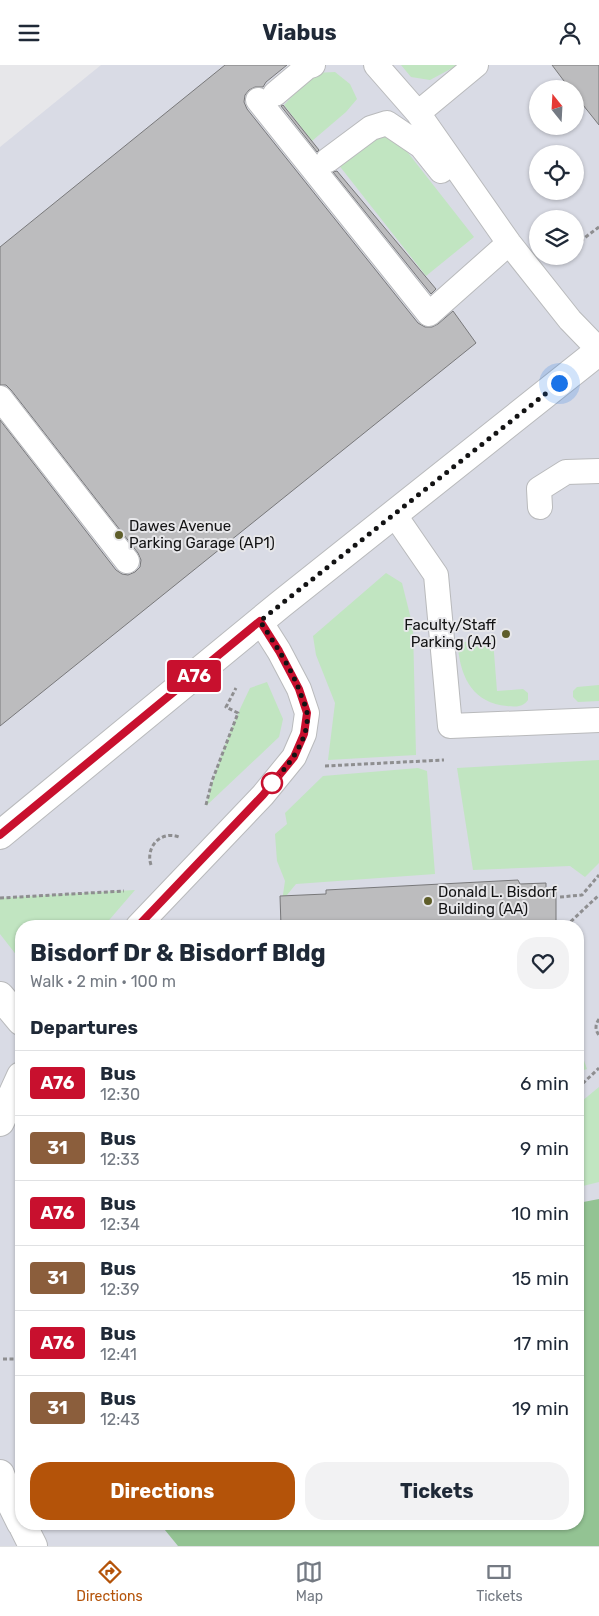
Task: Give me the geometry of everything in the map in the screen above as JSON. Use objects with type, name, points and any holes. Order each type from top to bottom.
[{"type":"street","points":[[0,835],[260,621],[599,351]]},
{"type":"street","points":[[0,996],[15,1014]]},
{"type":"street","points":[[0,1122],[15,1088]]},
{"type":"street","points":[[0,1475],[15,1511]]},
{"type":"street","points":[[25,1530],[33,1546]]},
{"type":"lane","points":[[313,65],[307,67],[266,97],[429,314],[509,243]]},
{"type":"lane","points":[[376,65],[418,113],[509,243],[570,320],[599,351]]},
{"type":"lane","points":[[418,113],[476,65]]},
{"type":"lane","points":[[328,160],[371,128],[387,123],[421,146],[454,187],[472,190]]},
{"type":"lane","points":[[0,398],[127,561]]},
{"type":"lane","points":[[540,507],[539,489],[566,472],[599,471]]},
{"type":"lane","points":[[394,515],[436,575],[450,726],[599,719]]},
{"type":"lane","points":[[144,920],[263,795],[294,757],[304,734],[307,713],[299,689],[283,657],[260,621]]},
{"type":"path","points":[[584,238],[599,227]]},
{"type":"path","points":[[218,842],[196,822],[206,806],[212,781],[238,713],[226,707],[236,688]]},
{"type":"path","points":[[154,870],[149,856],[155,842],[168,835],[182,838]]},
{"type":"path","points":[[560,897],[582,895],[599,875]]},
{"type":"path","points":[[0,898],[125,891]]},
{"type":"path","points":[[572,920],[599,895]]},
{"type":"path","points":[[599,1019],[596,1030],[599,1035]]},
{"type":"path","points":[[584,1082],[599,1068]]},
{"type":"path","points":[[3,1359],[15,1359]]},
{"type":"shaded area","points":[[101,65],[599,65],[599,1546],[0,1546],[0,147]]},
{"type":"green space","points":[[401,65],[458,65],[430,80],[411,77]]},
{"type":"green space","points":[[335,72],[350,84],[357,99],[346,112],[312,141],[284,105],[314,73]]},
{"type":"green space","points":[[369,137],[392,137],[398,140],[474,237],[426,276],[338,164]]},
{"type":"green space","points":[[386,573],[402,583],[413,627],[416,755],[328,760],[335,703],[316,655],[313,636]]},
{"type":"green space","points":[[493,640],[497,691],[523,689],[528,693],[528,700],[522,705],[507,706],[486,700],[478,695],[466,679],[462,670],[458,648],[464,642]]},
{"type":"green space","points":[[267,682],[283,719],[279,737],[206,806],[225,746],[250,688]]},
{"type":"green space","points":[[599,685],[599,701],[578,702],[573,697],[573,691],[577,687]]},
{"type":"green space","points":[[599,760],[599,863],[585,877],[570,866],[473,870],[457,768]]},
{"type":"green space","points":[[418,768],[427,771],[435,874],[296,884],[282,901],[285,881],[277,861],[275,834],[287,824],[285,813],[323,776]]},
{"type":"green space","points":[[135,890],[109,920],[15,920],[15,953],[0,934],[0,898]]},
{"type":"green space","points":[[599,1087],[599,1182],[584,1186],[584,1099]]},
{"type":"green space","points":[[599,1199],[599,1546],[178,1546],[165,1530],[584,1530],[584,1202]]},
{"type":"building","name":"Dawes Avenue Parking Garage (AP1)","points":[[225,65],[287,65],[266,82],[263,87],[255,87],[249,90],[245,95],[244,102],[247,109],[418,323],[425,327],[432,327],[453,311],[476,343],[0,726],[0,420],[116,570],[128,575],[140,567],[141,560],[138,553],[11,390],[6,385],[0,385],[0,247]]},
{"type":"building","points":[[552,65],[599,65],[599,125],[584,106],[584,80],[563,80]]},
{"type":"building","points":[[283,105],[319,150],[317,152],[281,106]]},
{"type":"building","points":[[337,171],[436,289],[431,294],[333,172]]},
{"type":"building","name":"Donald L. Bisdorf Building (AA)","points":[[518,880],[520,884],[546,883],[546,892],[556,891],[556,920],[281,920],[280,896],[326,894],[326,890]]},
{"type":"bus line","name":"A76","points":[[0,835],[260,621],[290,669],[299,689],[307,713],[304,734],[294,757],[263,795],[144,920]]},
{"type":"place","name":"Dawes Avenue Parking Garage (AP1)","points":[[119,535]]},
{"type":"place","name":"Faculty/Staff Parking (A4)","points":[[506,634]]},
{"type":"place","name":"Donald L. Bisdorf Building (AA)","points":[[428,901]]},
{"type":"route","points":[[272,783],[294,757],[304,734],[307,713],[290,669],[260,621],[559,383]]}]
